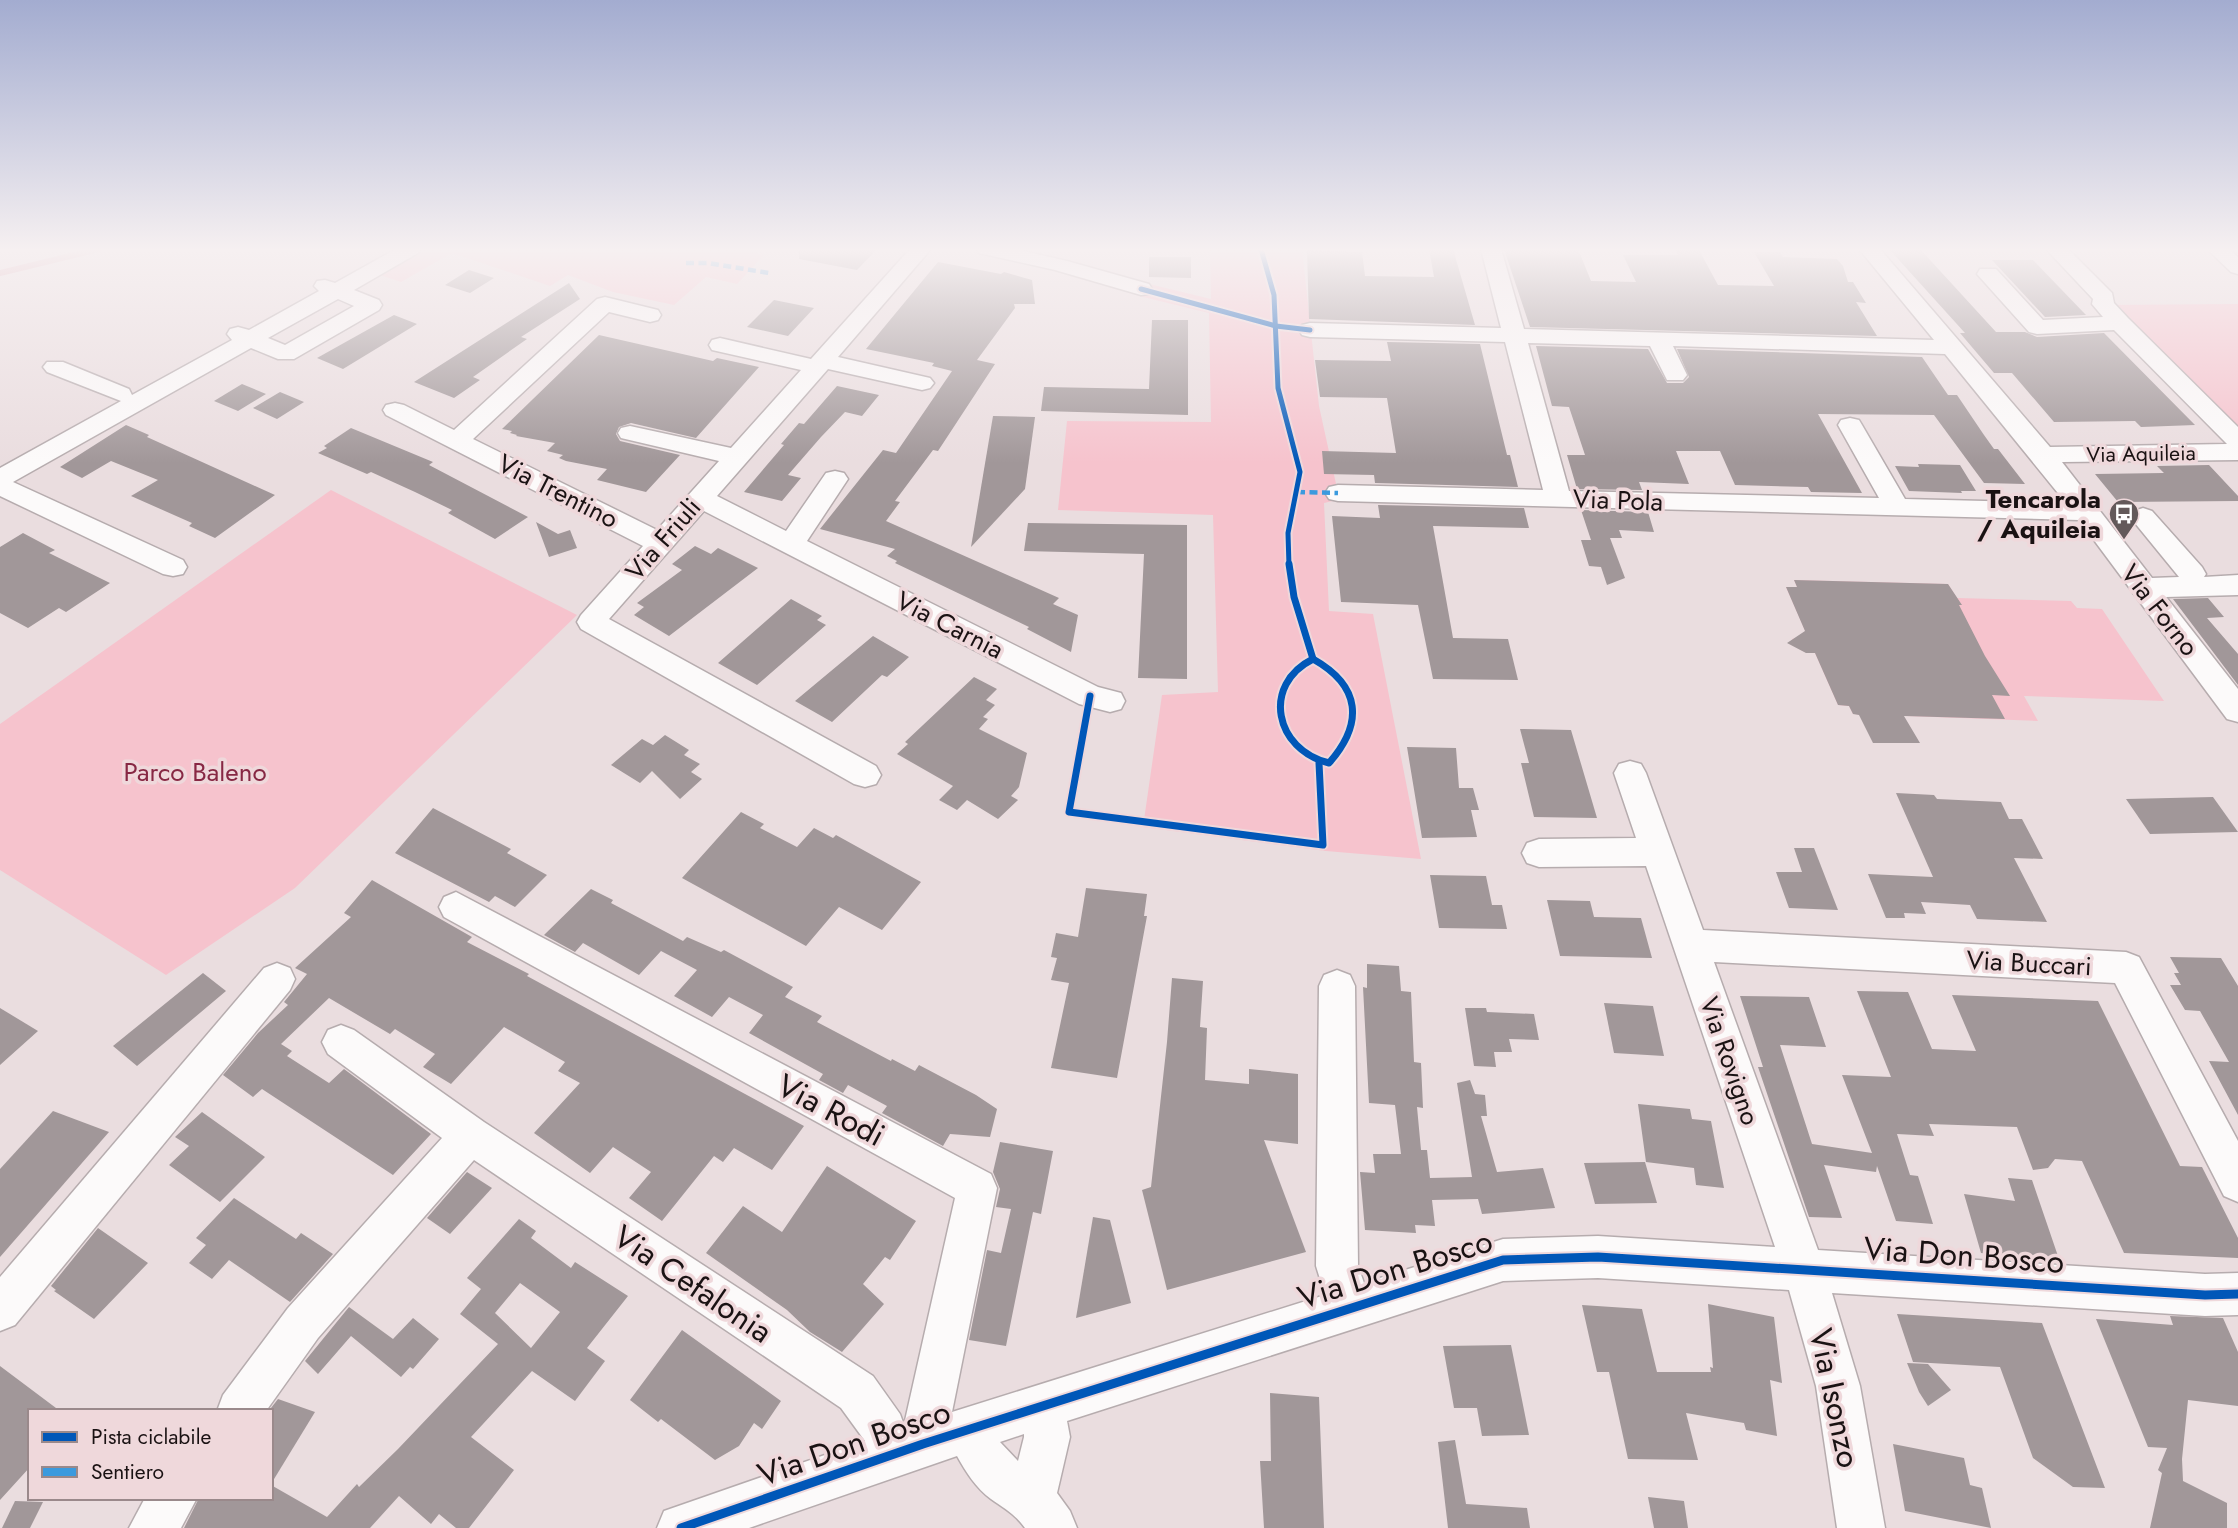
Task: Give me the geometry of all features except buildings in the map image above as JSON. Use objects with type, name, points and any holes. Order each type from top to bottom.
[{"type":"street","points":[[0,479],[284,320]]},
{"type":"street","points":[[0,461],[121,394],[250,339],[286,354],[344,320]]},
{"type":"street","points":[[457,439],[587,320]]},
{"type":"street","name":"Via Friuli","points":[[858,320],[591,622],[865,775]]},
{"type":"street","points":[[1512,320],[1558,498]]},
{"type":"street","name":"Via Forno","points":[[1929,320],[2043,456],[2086,512],[2154,588],[2238,710]]},
{"type":"street","points":[[2031,320],[2037,327],[2120,323]]},
{"type":"street","points":[[2118,320],[2238,441]]},
{"type":"street","points":[[1310,330],[1952,347]]},
{"type":"street","points":[[1660,340],[1675,375]]},
{"type":"street","points":[[720,345],[922,383]]},
{"type":"street","points":[[55,367],[121,394]]},
{"type":"street","name":"Via Trentino","points":[[395,410],[660,542]]},
{"type":"street","points":[[1850,425],[1897,507]]},
{"type":"street","points":[[630,433],[736,457]]},
{"type":"street","name":"Via Aquileia","points":[[2043,456],[2238,452]]},
{"type":"street","points":[[791,544],[835,479]]},
{"type":"street","name":"Via Pola","points":[[1338,493],[2086,512]]},
{"type":"street","points":[[7,496],[173,567]]},
{"type":"street","name":"Via Carnia","points":[[699,498],[1090,696],[1110,701]]},
{"type":"street","points":[[2143,517],[2192,574]]},
{"type":"street","points":[[2154,588],[2164,575],[2192,574],[2236,585]]},
{"type":"street","points":[[2154,588],[2236,585]]},
{"type":"street","name":"Via Rovigno","points":[[1630,774],[1655,852],[1804,1270]]},
{"type":"street","points":[[1538,853],[1655,852]]},
{"type":"street","name":"Via Rodi","points":[[456,907],[977,1188],[908,1449]]},
{"type":"street","name":"Via Buccari","points":[[1690,945],[2126,968],[2238,1182]]},
{"type":"street","points":[[0,1310],[277,979]]},
{"type":"street","points":[[1337,986],[1337,1266],[1350,1307]]},
{"type":"street","name":"Via Cefalonia","points":[[341,1042],[470,1135],[857,1392],[884,1430],[908,1449]]},
{"type":"street","points":[[240,1409],[303,1323],[470,1135]]},
{"type":"street","name":"Via Don Bosco","points":[[706,1524],[908,1449],[1503,1260],[1598,1257],[2205,1295],[2238,1294]]},
{"type":"street","name":"Via Isonzo","points":[[1804,1270],[1838,1386],[1861,1528]]},
{"type":"street","points":[[1042,1405],[1047,1437],[1043,1513]]},
{"type":"street","points":[[967,1430],[975,1448],[1006,1482],[1043,1513]]},
{"type":"street","points":[[153,1528],[173,1500]]},
{"type":"green space","points":[[1209,320],[1310,320],[1319,406],[1338,493],[1337,500],[1324,503],[1329,611],[1373,614],[1421,859],[1326,851],[1143,827],[1162,695],[1218,692],[1213,515],[1058,510],[1067,421],[1211,422]]},
{"type":"green space","points":[[2124,320],[2238,320],[2238,433]]},
{"type":"green space","name":"Parco Baleno","points":[[331,490],[577,615],[295,888],[166,975],[0,870],[0,724]]},
{"type":"green space","points":[[1794,580],[1948,584],[1957,598],[2071,601],[2077,608],[2102,609],[2164,701],[2024,696],[2038,721],[1853,714],[1849,706],[1838,705],[1815,653],[1801,650],[1792,639],[1807,635],[1786,587],[1797,587]]},
{"type":"marked path","points":[[1297,492],[1338,493]]},
{"type":"cycle path","points":[[1255,320],[1310,330]]},
{"type":"cycle path","points":[[1275,320],[1278,388],[1300,472],[1288,533],[1289,565],[1294,597],[1313,659]]},
{"type":"cycle path","points":[[1313,659],[1324,665],[1341,682],[1352,705],[1352,729],[1345,744],[1329,763],[1311,759],[1297,748],[1287,733],[1282,715],[1282,697],[1287,680],[1297,667],[1313,659]]},
{"type":"cycle path","points":[[1090,696],[1069,812],[1323,845],[1319,763]]},
{"type":"cycle path","points":[[681,1528],[923,1444],[1503,1260],[1598,1257],[2205,1295],[2238,1294]]},
{"type":"place","name":"Tencarola / Aquileia","points":[[2124,541]]}]
